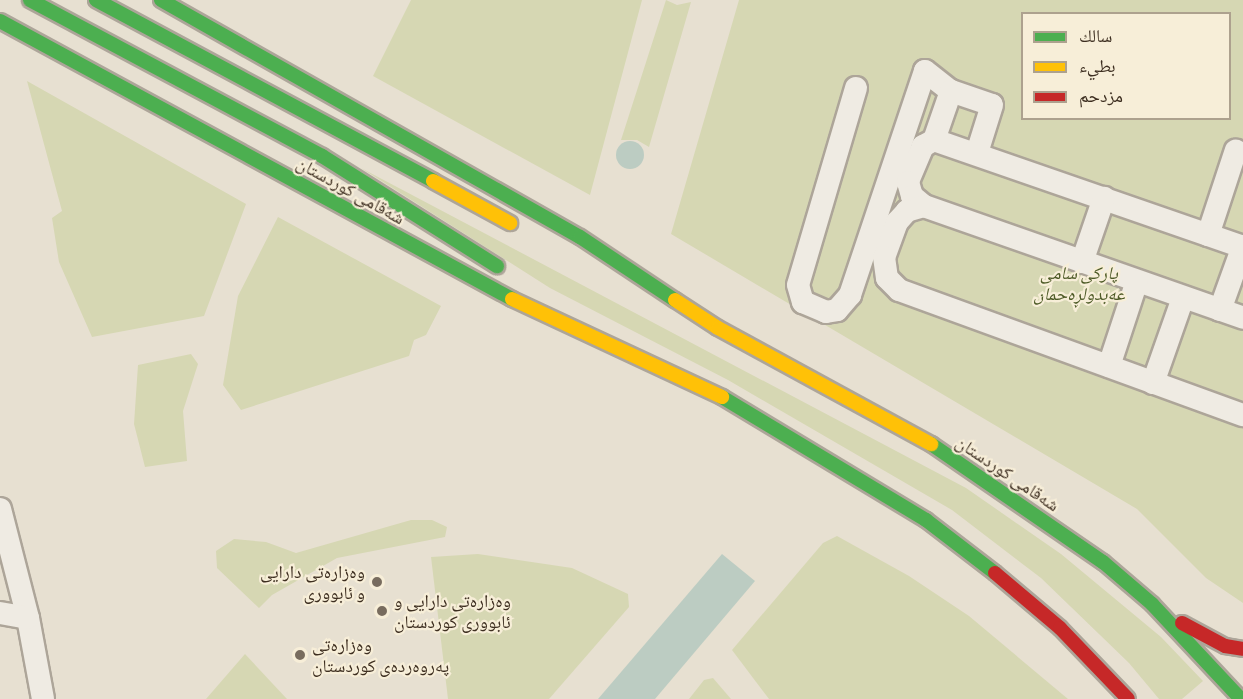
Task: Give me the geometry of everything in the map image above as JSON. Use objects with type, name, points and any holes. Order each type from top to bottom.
[{"type":"highway","name":"شەقامی کوردستان","points":[[30,0],[322,156],[506,271]]},
{"type":"highway","points":[[96,0],[523,230]]},
{"type":"highway","name":"شەقامی کوردستان","points":[[161,0],[580,237],[718,328]]},
{"type":"highway","name":"شەقامی کوردستان","points":[[0,21],[535,311],[690,381]]},
{"type":"highway","name":"شەقامی کوردستان","points":[[616,279],[718,328],[950,454],[1058,528],[1152,604],[1241,699]]},
{"type":"highway","name":"شەقامی کوردستان","points":[[568,308],[926,520],[1060,628],[1128,699]]},
{"type":"highway","points":[[1152,604],[1225,646],[1243,649]]},
{"type":"street","points":[[856,88],[798,285],[802,302],[826,312],[837,310],[850,296],[925,71],[951,91],[992,105],[977,153]]},
{"type":"street","points":[[934,140],[951,91]]},
{"type":"street","points":[[1220,310],[1243,247],[977,153],[934,140],[922,146],[908,182],[912,196],[924,206],[1183,298],[1243,318]]},
{"type":"street","points":[[1208,235],[1236,150]]},
{"type":"street","points":[[1082,262],[1104,198]]},
{"type":"street","points":[[924,206],[907,211],[897,222],[884,257],[888,278],[899,290],[1243,415]]},
{"type":"street","points":[[1108,366],[1137,281]]},
{"type":"street","points":[[1153,382],[1183,298]]},
{"type":"street","points":[[0,509],[28,618],[43,699]]},
{"type":"street","points":[[0,613],[28,618]]},
{"type":"green space","points":[[411,0],[642,0],[590,195],[373,76]]},
{"type":"green space","points":[[666,0],[677,5],[691,2],[649,147],[637,140],[621,140]]},
{"type":"green space","name":"پارکی سامی عەبدولڕەحمان","points":[[739,0],[1243,0],[1243,603],[1206,578],[1137,509],[671,234]]},
{"type":"green space","points":[[27,81],[246,204],[204,316],[92,337],[59,262],[52,218],[62,211]]},
{"type":"green space","points":[[361,168],[966,488],[1061,554],[1161,637],[1203,681],[1182,699],[1159,699],[1129,663],[1041,578],[952,510],[728,380],[550,288]]},
{"type":"green space","points":[[278,217],[441,306],[426,335],[414,340],[409,356],[241,410],[223,385],[238,296]]},
{"type":"green space","points":[[191,354],[198,364],[183,411],[187,461],[145,467],[134,424],[138,365]]},
{"type":"green space","points":[[411,520],[432,520],[447,527],[445,537],[337,558],[272,595],[259,608],[217,568],[216,551],[234,539],[266,542],[296,553]]},
{"type":"green space","points":[[837,536],[909,576],[969,616],[1068,699],[769,699],[732,650],[823,543]]},
{"type":"green space","points":[[478,554],[572,568],[628,594],[629,607],[549,699],[448,699],[431,557]]},
{"type":"green space","points":[[245,654],[287,699],[206,699]]},
{"type":"green space","points":[[713,678],[731,699],[689,699],[704,680]]},
{"type":"shaded area","points":[[630,141],[640,145],[644,155],[640,165],[630,169],[620,165],[616,155],[620,145]]},
{"type":"shaded area","points":[[722,554],[755,581],[655,699],[598,699]]},
{"type":"traffic: fast","points":[[30,0],[322,156],[497,266]]},
{"type":"traffic: fast","points":[[96,0],[433,181]]},
{"type":"traffic: fast","points":[[161,0],[580,237],[675,300]]},
{"type":"traffic: fast","points":[[0,21],[512,299]]},
{"type":"traffic: fast","points":[[722,397],[926,520],[995,573]]},
{"type":"traffic: fast","points":[[931,444],[1103,562],[1152,604],[1241,699]]},
{"type":"traffic: slow","points":[[433,181],[510,223]]},
{"type":"traffic: slow","points":[[512,299],[722,397]]},
{"type":"traffic: slow","points":[[675,300],[718,328],[931,444]]},
{"type":"traffic: jam","points":[[995,573],[1060,628],[1128,699]]},
{"type":"traffic: jam","points":[[1182,623],[1225,646],[1243,649]]},
{"type":"place","name":"وەزارەتی دارایی و ئابووری","points":[[377,582]]},
{"type":"place","name":"وەزارەتی دارایی و ئابووری کوردستان","points":[[382,611]]},
{"type":"place","name":"وەزارەتی پەروەردەی کوردستان","points":[[300,655]]}]
